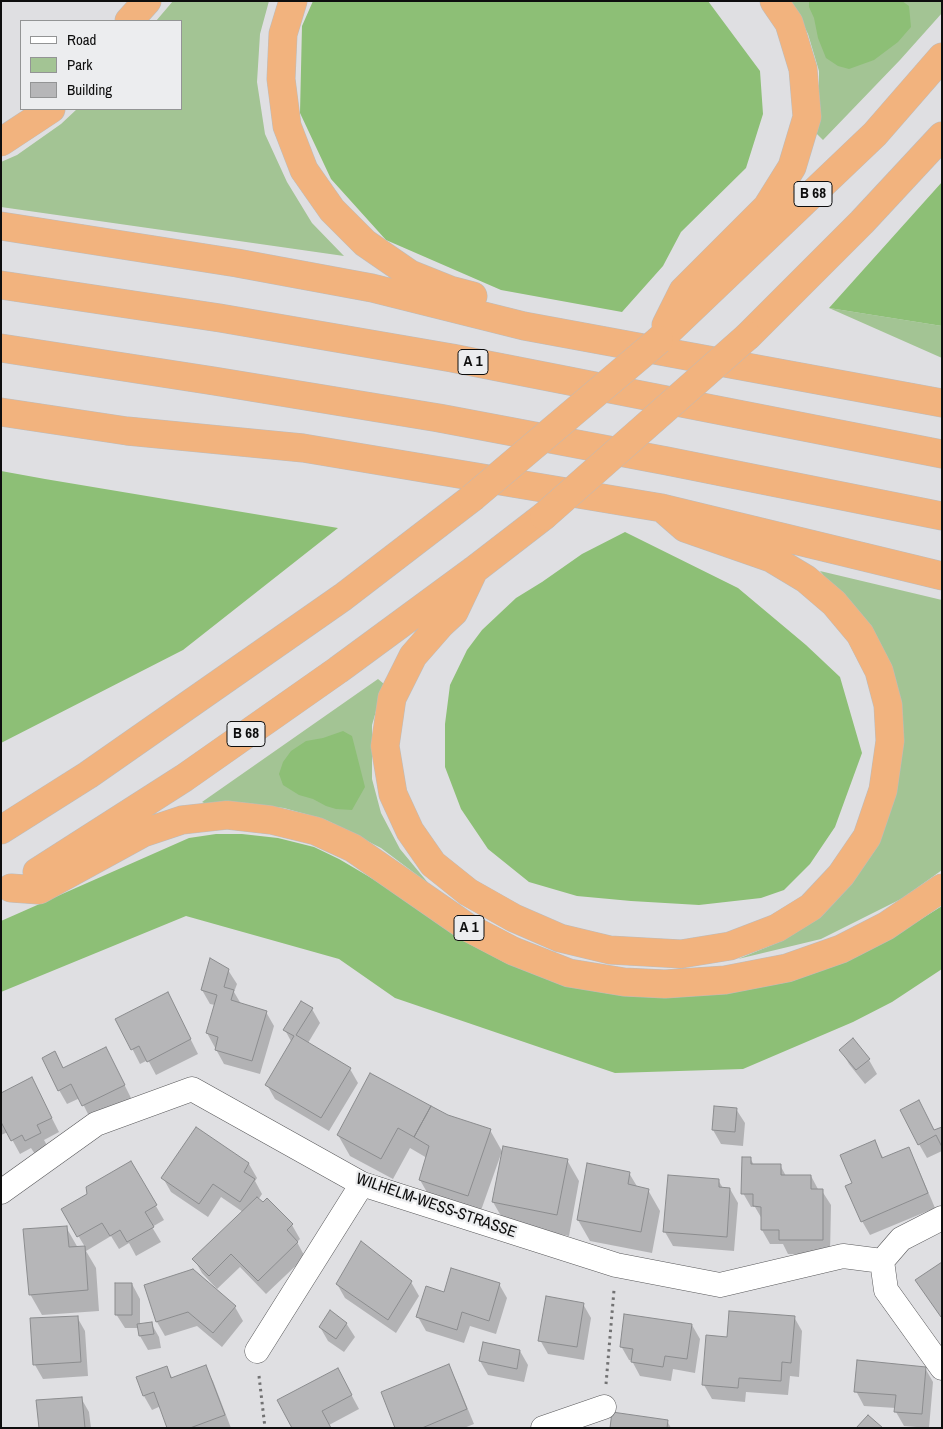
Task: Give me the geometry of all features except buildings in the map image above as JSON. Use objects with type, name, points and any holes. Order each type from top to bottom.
[{"type":"highway","points":[[131,20],[147,1]]},
{"type":"highway","points":[[293,1],[283,34],[281,79],[287,126],[304,170],[332,210],[365,243],[410,274],[450,290],[491,301],[524,326]]},
{"type":"highway","points":[[668,332],[683,291],[767,207],[792,167],[806,117],[803,69],[789,24],[774,1]]},
{"type":"highway","name":"B 68","points":[[1,830],[88,775],[343,597],[472,498],[668,332],[875,134],[942,57]]},
{"type":"highway","points":[[1,142],[49,110]]},
{"type":"highway","name":"B 68","points":[[6,891],[184,778],[338,670],[544,516],[748,336],[862,222],[942,136]]},
{"type":"highway","points":[[1,226],[237,263],[363,286],[524,326],[942,403]]},
{"type":"highway","name":"A 1","points":[[1,285],[220,318],[442,356],[942,454]]},
{"type":"highway","points":[[1,348],[430,417],[667,460],[942,516]]},
{"type":"highway","points":[[1,412],[127,431],[303,448],[662,508],[942,576]]},
{"type":"highway","points":[[474,570],[454,612],[413,656],[392,698],[385,746],[393,794],[410,832],[433,864],[468,892],[514,918],[560,938],[610,950],[681,954],[730,946],[777,928],[811,907],[841,875],[867,837],[883,790],[890,741],[888,705],[879,671],[860,634],[834,603],[806,579],[771,558],[685,528],[662,508]]},
{"type":"highway","name":"A 1","points":[[6,891],[39,890],[143,833],[182,820],[227,815],[271,820],[316,831],[353,848],[467,927],[513,951],[569,972],[624,982],[665,984],[725,980],[787,968],[841,949],[886,926],[942,888]]},
{"type":"street","name":"WILHELM-WESS-STRASSE","points":[[1,1192],[96,1124],[192,1090],[362,1184],[616,1265],[720,1286],[843,1256],[882,1261]]},
{"type":"street","points":[[257,1352],[362,1184]]},
{"type":"street","points":[[942,1218],[901,1239],[882,1261],[886,1290],[942,1368]]},
{"type":"street","points":[[543,1428],[604,1407]]},
{"type":"path","points":[[604,1407],[616,1265]]},
{"type":"path","points":[[257,1352],[265,1428]]},
{"type":"green space","points":[[173,1],[269,1],[260,34],[257,82],[265,134],[287,182],[312,223],[344,256],[1,207],[1,162],[17,155],[61,124],[76,110],[182,110],[182,20],[157,20]]},
{"type":"green space","points":[[313,1],[708,1],[760,71],[763,114],[746,168],[681,232],[663,266],[622,312],[501,290],[386,240],[331,179],[300,113],[302,26]]},
{"type":"green space","points":[[791,1],[942,1],[942,13],[823,140],[816,133],[819,112],[819,71],[808,34]]},
{"type":"green space","points":[[809,1],[902,1],[909,6],[911,27],[898,42],[874,60],[849,69],[838,66],[826,58],[818,38]]},
{"type":"green space","points":[[942,182],[942,326],[829,308]]},
{"type":"green space","points":[[829,308],[942,326],[942,358]]},
{"type":"green space","points":[[1,471],[338,528],[183,650],[1,743]]},
{"type":"green space","points":[[625,532],[738,588],[806,645],[840,677],[862,753],[835,827],[810,864],[784,890],[761,898],[699,905],[577,896],[529,882],[488,849],[461,809],[445,767],[445,724],[450,685],[467,650],[482,630],[516,598],[582,554]]},
{"type":"green space","points":[[820,571],[942,600],[942,870],[903,898],[821,939],[738,959],[784,940],[835,902],[891,806],[874,637]]},
{"type":"green space","points":[[378,679],[384,684],[372,725],[372,779],[381,813],[400,849],[429,884],[381,848],[326,820],[284,808],[238,803],[210,806],[202,802]]},
{"type":"green space","points":[[343,731],[352,736],[365,787],[352,810],[326,806],[313,799],[299,795],[283,785],[279,774],[283,762],[291,751],[306,741],[323,738]]},
{"type":"green space","points":[[216,834],[242,834],[278,838],[314,847],[378,882],[465,941],[510,964],[618,993],[894,936],[942,906],[942,969],[892,1002],[853,1022],[743,1069],[615,1073],[395,998],[339,959],[186,916],[1,992],[1,921],[189,838]]}]
